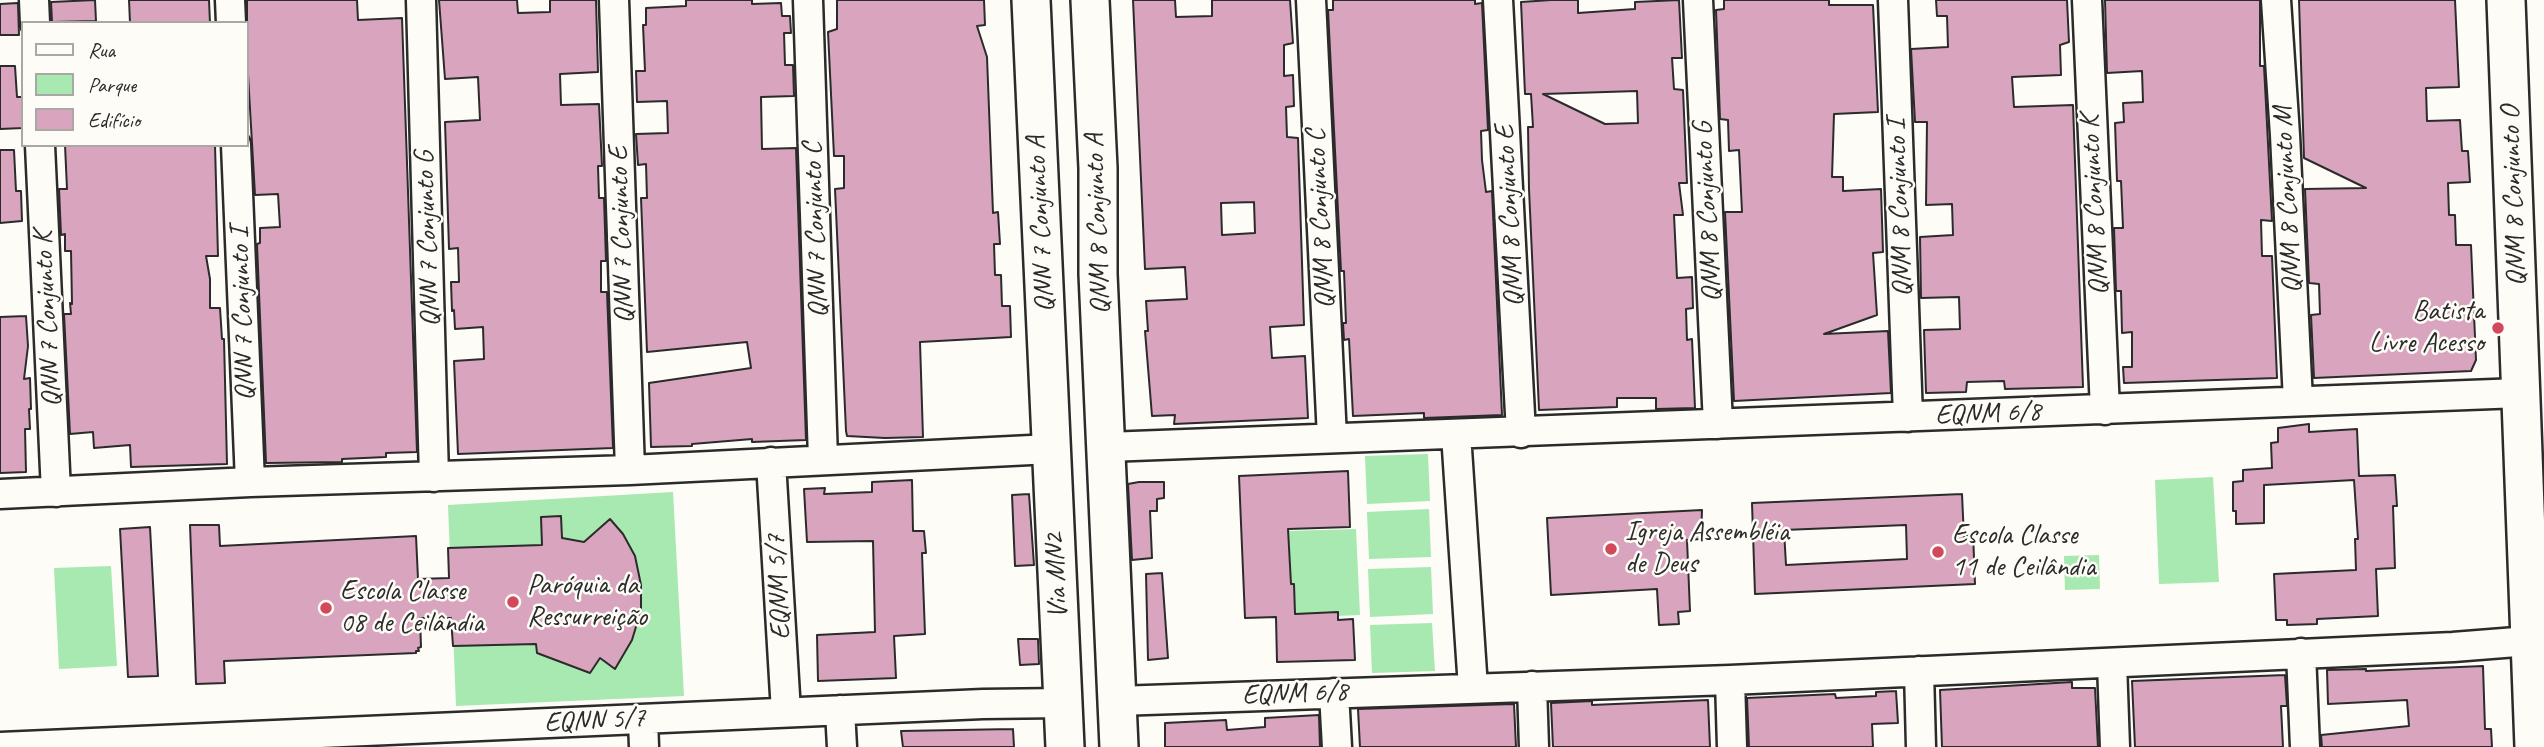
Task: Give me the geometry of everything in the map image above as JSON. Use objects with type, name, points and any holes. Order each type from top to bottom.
[{"type":"main road","name":"QNN 7 Conjunto A","points":[[1031,0],[1051,449]]},
{"type":"main road","points":[[1044,0],[1054,181],[1062,190],[1079,194],[1089,190],[1098,168]]},
{"type":"main road","name":"QNM 8 Conjunto A","points":[[1090,0],[1098,168],[1098,274],[1108,457]]},
{"type":"main road","points":[[2507,13],[2526,66],[2529,169],[2534,181],[2544,187]]},
{"type":"main road","name":"QNM 8 Conjunto O","points":[[2507,13],[2530,224],[2520,393],[2534,747]]},
{"type":"main road","points":[[1042,254],[1048,238],[1062,230],[1075,232],[1088,246],[1093,397],[1108,457]]},
{"type":"main road","name":"Via MN2","points":[[1051,449],[1063,690]]},
{"type":"main road","name":"Via MN2","points":[[1108,457],[1119,747]]},
{"type":"main road","points":[[1063,690],[1065,747]]},
{"type":"main road","points":[[1063,690],[1077,747]]},
{"type":"street","points":[[34,0],[35,21]]},
{"type":"street","points":[[230,0],[231,21]]},
{"type":"street","name":"QNN 7 Conjunto G","points":[[421,0],[434,477]]},
{"type":"street","name":"QNN 7 Conjunto E","points":[[614,0],[630,470]]},
{"type":"street","name":"QNN 7 Conjunto C","points":[[808,0],[823,459]]},
{"type":"street","name":"QNM 8 Conjunto C","points":[[1311,0],[1332,438]]},
{"type":"street","name":"QNM 8 Conjunto E","points":[[1499,0],[1521,433]]},
{"type":"street","name":"QNM 8 Conjunto G","points":[[1698,0],[1718,424]]},
{"type":"street","name":"QNM 8 Conjunto I","points":[[1893,0],[1909,416]]},
{"type":"street","name":"QNM 8 Conjunto K","points":[[2087,0],[2105,410]]},
{"type":"street","name":"QNM 8 Conjunto M","points":[[2276,0],[2298,401]]},
{"type":"street","name":"QNN 7 Conjunto K","points":[[40,147],[56,492]]},
{"type":"street","name":"QNN 7 Conjunto I","points":[[236,147],[250,482]]},
{"type":"street","name":"EQNM 6/8","points":[[1108,457],[1187,446],[1332,438],[1521,433],[2520,393]]},
{"type":"street","points":[[1456,435],[1473,688]]},
{"type":"street","points":[[0,494],[250,482],[630,470],[1051,449]]},
{"type":"street","name":"EQNM 5/7","points":[[771,462],[786,712]]},
{"type":"street","name":"EQNM 6/8","points":[[1116,701],[1730,680],[2453,647],[2529,641]]},
{"type":"street","points":[[2301,653],[2305,747]]},
{"type":"street","points":[[2112,663],[2115,747]]},
{"type":"street","points":[[1919,671],[1921,747]]},
{"type":"street","points":[[1730,680],[1732,747]]},
{"type":"street","points":[[1532,686],[1534,747]]},
{"type":"street","name":"EQNN 5/7","points":[[0,747],[447,737],[643,719],[983,704],[1063,690]]},
{"type":"street","points":[[1334,693],[1337,747]]},
{"type":"street","points":[[840,710],[842,747]]},
{"type":"street","points":[[643,719],[644,747]]},
{"type":"green space","points":[[1428,454],[1430,501],[1367,504],[1365,456]]},
{"type":"green space","points":[[2213,477],[2219,582],[2159,584],[2155,480]]},
{"type":"green space","points":[[673,492],[684,696],[456,706],[448,505]]},
{"type":"green space","points":[[1429,509],[1431,557],[1369,559],[1367,512]]},
{"type":"green space","points":[[1356,529],[1360,615],[1292,618],[1288,531]]},
{"type":"green space","points":[[2099,555],[2100,589],[2065,590],[2064,556]]},
{"type":"green space","points":[[111,566],[117,666],[59,669],[54,568]]},
{"type":"green space","points":[[1431,567],[1433,614],[1370,617],[1368,569]]},
{"type":"green space","points":[[1432,623],[1435,671],[1372,673],[1370,625]]},
{"type":"building","points":[[95,0],[96,21],[52,21],[51,2]]},
{"type":"building","points":[[129,0],[209,0],[210,21],[130,21]]},
{"type":"building","points":[[247,0],[357,0],[358,20],[402,18],[417,452],[386,453],[386,457],[342,459],[342,462],[266,463],[257,244],[260,243],[260,228],[280,227],[278,194],[255,195]]},
{"type":"building","points":[[439,0],[517,0],[518,13],[550,12],[550,0],[596,0],[598,72],[560,74],[561,105],[599,104],[602,166],[598,166],[599,198],[604,198],[606,261],[601,261],[601,292],[607,292],[613,448],[458,454],[454,361],[484,359],[483,327],[455,329],[451,282],[459,282],[458,248],[449,249],[445,122],[480,120],[478,77],[445,79]]},
{"type":"building","points":[[686,0],[781,3],[782,16],[790,16],[791,33],[784,33],[785,65],[793,65],[794,96],[761,97],[762,149],[796,148],[806,440],[752,442],[752,439],[692,446],[651,447],[649,383],[751,368],[747,342],[647,352],[641,198],[647,198],[646,164],[638,165],[636,134],[668,133],[667,101],[637,102],[636,71],[645,71],[643,25],[646,25],[646,8],[686,6]]},
{"type":"building","points":[[837,0],[984,0],[985,25],[977,26],[987,57],[993,213],[998,212],[1000,244],[994,244],[995,275],[1001,275],[1002,306],[1010,306],[1011,337],[920,342],[923,437],[847,436],[846,431],[835,189],[844,188],[844,156],[834,156],[828,32],[837,29]]},
{"type":"building","points":[[1133,0],[1175,0],[1176,17],[1212,16],[1212,0],[1290,0],[1293,43],[1284,45],[1284,76],[1293,75],[1294,106],[1286,107],[1287,137],[1298,138],[1304,325],[1270,327],[1272,358],[1305,356],[1308,418],[1174,424],[1175,415],[1152,416],[1145,331],[1148,331],[1146,301],[1187,299],[1185,267],[1145,269]],"holes":[[[1254,202],[1255,233],[1222,235],[1221,203]]]},
{"type":"building","points":[[1333,0],[1475,0],[1475,4],[1482,3],[1488,130],[1481,131],[1482,160],[1486,192],[1492,191],[1502,415],[1424,418],[1424,413],[1353,416],[1349,339],[1344,340],[1343,323],[1346,323],[1344,271],[1341,271],[1328,10],[1333,10]]},
{"type":"building","points":[[1578,0],[1578,13],[1635,9],[1635,2],[1679,0],[1682,58],[1672,58],[1674,89],[1683,90],[1687,183],[1679,183],[1683,215],[1674,215],[1677,278],[1692,277],[1693,308],[1686,309],[1687,340],[1692,339],[1695,408],[1656,409],[1656,398],[1617,398],[1617,407],[1539,410],[1529,189],[1528,127],[1533,127],[1531,94],[1525,94],[1521,2]],"holes":[[[1637,91],[1638,123],[1605,124],[1543,94]]]},
{"type":"building","points":[[1724,0],[1829,0],[1829,5],[1873,5],[1878,112],[1834,114],[1832,177],[1843,177],[1843,191],[1881,189],[1883,252],[1873,253],[1877,315],[1824,334],[1888,331],[1891,393],[1734,401],[1725,212],[1742,212],[1739,150],[1729,151],[1728,120],[1720,119],[1716,10],[1724,9]]},
{"type":"building","points":[[1936,0],[2067,0],[2069,42],[2060,45],[2061,75],[2012,77],[2014,107],[2073,105],[2083,387],[2005,389],[2004,381],[1967,382],[1966,392],[1926,393],[1924,330],[1960,329],[1959,297],[1921,298],[1920,237],[1953,235],[1952,204],[1926,205],[1927,122],[1915,122],[1911,49],[1948,47],[1947,16],[1937,16]]},
{"type":"building","points":[[2105,0],[2260,0],[2260,66],[2264,66],[2272,221],[2261,220],[2262,256],[2272,256],[2277,378],[2124,383],[2123,367],[2132,367],[2132,332],[2122,333],[2121,291],[2116,291],[2114,228],[2123,228],[2121,181],[2117,181],[2115,123],[2124,122],[2123,103],[2143,102],[2142,71],[2107,73]]},
{"type":"building","points":[[2299,0],[2455,0],[2459,87],[2426,88],[2427,121],[2460,120],[2462,151],[2468,151],[2470,182],[2448,183],[2449,215],[2455,215],[2456,245],[2471,245],[2476,360],[2471,371],[2314,378],[2311,315],[2320,314],[2319,284],[2309,283],[2305,189],[2366,188],[2304,158]]},
{"type":"building","points":[[18,3],[19,35],[0,35],[0,4]]},
{"type":"building","points":[[0,66],[15,66],[17,97],[21,97],[21,128],[0,129]]},
{"type":"building","points":[[65,147],[215,147],[218,256],[206,256],[210,279],[210,308],[220,308],[224,339],[227,464],[131,467],[130,445],[94,448],[93,432],[70,434],[64,314],[71,314],[71,251],[65,251],[65,234],[61,235],[59,189],[67,189]]},
{"type":"building","points":[[0,150],[14,150],[16,191],[21,191],[22,221],[0,223]]},
{"type":"building","points":[[26,316],[28,346],[24,379],[30,378],[31,409],[30,429],[25,429],[26,472],[0,473],[0,317]]},
{"type":"building","points":[[2309,424],[2309,432],[2357,429],[2359,476],[2395,475],[2395,568],[2376,569],[2378,616],[2317,619],[2317,624],[2287,625],[2287,620],[2276,620],[2274,574],[2356,570],[2355,539],[2358,539],[2354,480],[2264,485],[2264,523],[2236,524],[2233,482],[2243,481],[2243,470],[2272,468],[2271,443],[2278,442],[2278,428]]},
{"type":"building","points":[[1348,471],[1350,527],[1288,529],[1295,614],[1338,612],[1338,620],[1353,619],[1355,660],[1277,662],[1276,617],[1245,618],[1239,476]]},
{"type":"building","points":[[912,480],[913,531],[924,531],[926,553],[922,553],[925,634],[894,636],[896,678],[818,681],[817,635],[875,632],[873,541],[807,542],[804,489],[825,488],[824,494],[872,492],[872,482]]},
{"type":"building","points":[[1164,482],[1164,498],[1157,499],[1157,511],[1150,511],[1152,558],[1132,560],[1128,484]]},
{"type":"building","points":[[1029,494],[1034,565],[1015,566],[1012,495]]},
{"type":"building","name":"Escola Classe 11 de Ceilândia","points":[[1962,494],[1964,538],[1973,532],[1975,584],[1755,594],[1752,503]],"holes":[[[1906,525],[1907,559],[1786,565],[1784,530]]]},
{"type":"building","points":[[1702,510],[1701,539],[1687,540],[1690,611],[1678,612],[1679,624],[1659,625],[1657,589],[1551,595],[1547,518]]},
{"type":"building","points":[[561,516],[562,538],[584,542],[610,519],[623,534],[635,556],[641,585],[641,610],[632,640],[615,669],[600,658],[590,673],[537,653],[536,644],[453,646],[451,618],[420,618],[421,647],[416,653],[224,661],[225,683],[196,684],[190,525],[219,525],[220,546],[416,536],[418,579],[449,578],[448,548],[542,545],[541,517]]},
{"type":"building","points":[[150,527],[158,676],[128,677],[120,529]]},
{"type":"building","points":[[1162,573],[1168,658],[1148,660],[1146,574]]},
{"type":"building","points":[[1018,639],[1038,639],[1039,664],[1020,665]]},
{"type":"building","points":[[2483,666],[2485,729],[2491,729],[2492,747],[2322,747],[2321,735],[2409,726],[2407,700],[2328,704],[2327,670]]},
{"type":"building","points":[[2285,675],[2287,706],[2281,706],[2283,747],[2135,747],[2132,681]]},
{"type":"building","points":[[2072,682],[2072,688],[2095,688],[2098,747],[1942,747],[1940,690]]},
{"type":"building","points":[[1896,691],[1898,723],[1872,724],[1873,747],[1749,747],[1747,698],[1835,694],[1836,698],[1876,696],[1876,692]]},
{"type":"building","points":[[1708,700],[1710,747],[1553,747],[1551,703],[1592,701],[1592,705]]},
{"type":"building","points":[[1514,704],[1516,747],[1360,747],[1358,709]]},
{"type":"building","points":[[1319,715],[1320,747],[1165,747],[1165,723],[1226,720],[1227,730],[1265,727],[1265,718]]},
{"type":"building","points":[[1013,729],[1014,747],[903,747],[901,731]]},
{"type":"place","name":"Batista Livre Acesso","points":[[2498,328]]},
{"type":"place","name":"Igreja Assembléia de Deus","points":[[1611,549]]},
{"type":"place","name":"Escola Classe 11 de Ceilândia","points":[[1938,552]]},
{"type":"place","name":"Paróquia da Ressurreição","points":[[513,602]]},
{"type":"place","name":"Escola Classe 08 de Ceilândia","points":[[326,608]]}]
